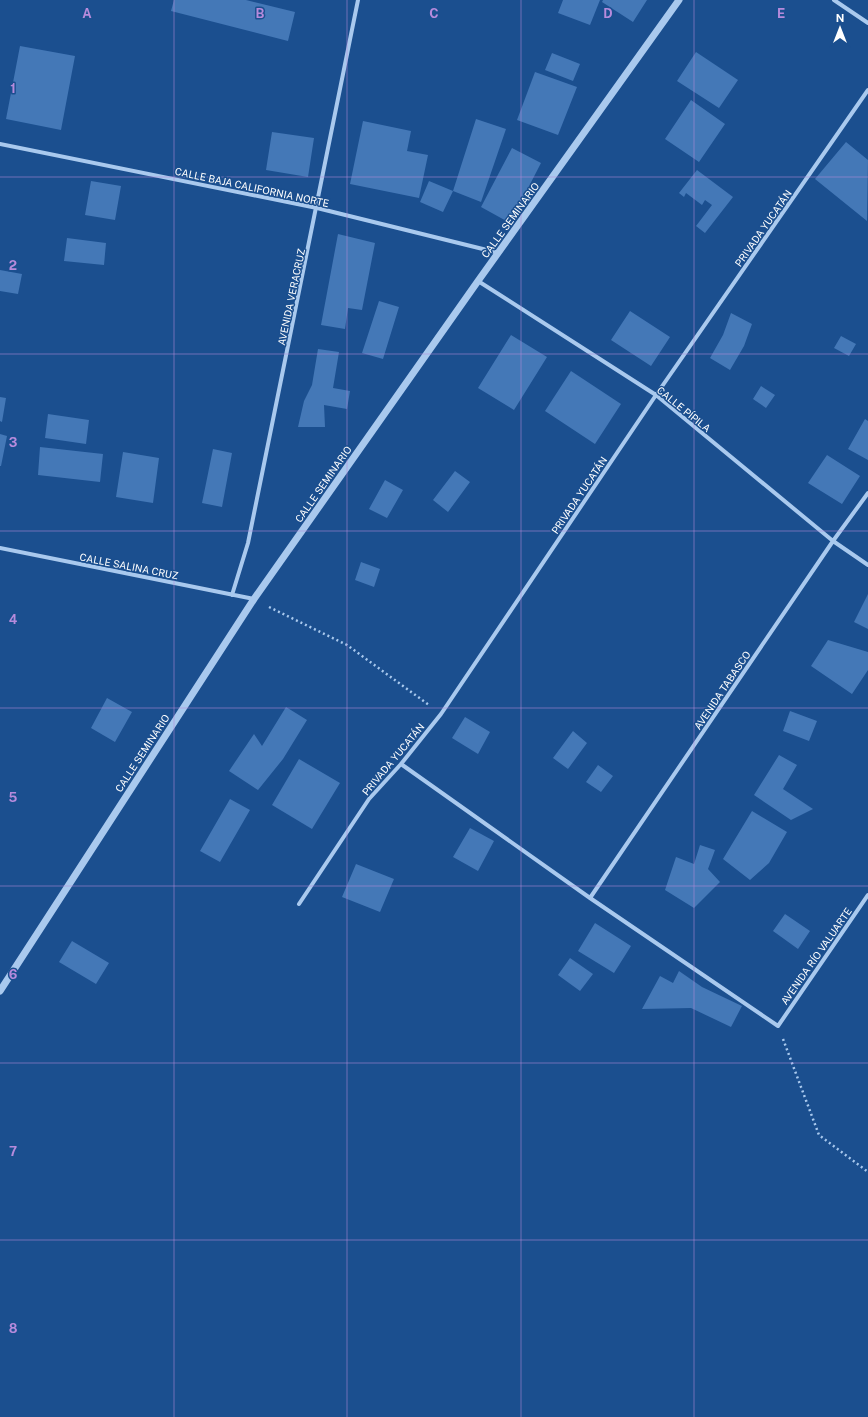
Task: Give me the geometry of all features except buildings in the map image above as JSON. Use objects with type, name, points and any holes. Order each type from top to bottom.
[{"type":"street","name":"AVENIDA VERACRUZ","points":[[232,595],[248,543],[358,0]]},
{"type":"street","name":"CALLE SEMINARIO","points":[[0,991],[254,599],[478,281],[500,253],[679,0]]},
{"type":"street","points":[[834,0],[868,23]]},
{"type":"street","name":"PRIVADA YUCATÁN","points":[[299,904],[369,799],[401,764],[441,714],[656,395],[868,90]]},
{"type":"street","name":"CALLE BAJA CALIFORNIA NORTE","points":[[0,144],[317,208],[500,253]]},
{"type":"street","name":"CALLE PÍPILA","points":[[478,281],[656,395],[833,541],[868,565]]},
{"type":"street","name":"AVENIDA TABASCO","points":[[590,898],[833,541],[868,493]]},
{"type":"street","name":"CALLE SALINA CRUZ","points":[[0,548],[254,599]]},
{"type":"street","points":[[401,764],[590,898],[778,1026]]},
{"type":"street","name":"AVENIDA RÍO VALUARTE","points":[[778,1026],[868,895]]},
{"type":"path","points":[[254,599],[348,645],[441,714]]},
{"type":"path","points":[[778,1026],[820,1135],[868,1172]]}]
